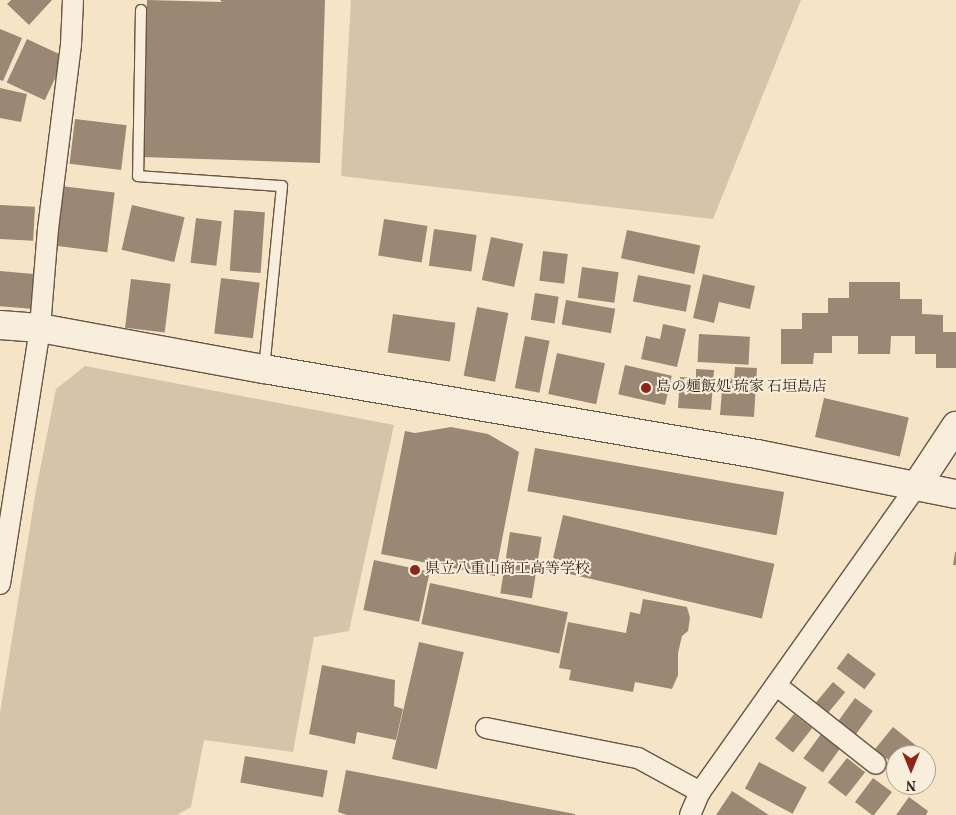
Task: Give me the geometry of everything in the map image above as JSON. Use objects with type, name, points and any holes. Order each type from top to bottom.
[{"type":"street","points":[[0,584],[40,328],[48,229],[72,44],[73,0]]},
{"type":"street","points":[[0,325],[40,328],[264,369],[757,454],[956,494]]},
{"type":"street","points":[[690,815],[700,792],[956,426]]},
{"type":"street","points":[[776,685],[876,764]]},
{"type":"street","points":[[486,728],[638,758],[700,792]]},
{"type":"lane","points":[[141,10],[138,176],[282,186],[264,369]]},
{"type":"shaded area","points":[[351,0],[801,0],[713,219],[341,176]]},
{"type":"shaded area","points":[[85,366],[394,425],[349,631],[314,637],[293,752],[204,740],[191,807],[177,815],[0,815],[0,713],[36,490],[56,389]]},
{"type":"building","points":[[11,0],[52,0],[29,25],[7,4]]},
{"type":"building","points":[[147,0],[222,2],[220,0],[325,0],[320,163],[142,157]]},
{"type":"building","points":[[0,29],[22,38],[3,81],[0,80]]},
{"type":"building","points":[[27,39],[65,57],[45,100],[7,83]]},
{"type":"building","points":[[0,88],[27,94],[21,122],[0,118]]},
{"type":"building","points":[[75,119],[127,125],[121,170],[70,164]]},
{"type":"building","points":[[61,186],[115,193],[107,252],[54,246]]},
{"type":"building","points":[[0,205],[35,207],[33,241],[0,239]]},
{"type":"building","points":[[132,205],[185,217],[174,262],[122,250]]},
{"type":"building","points":[[234,210],[265,212],[261,273],[230,271]]},
{"type":"building","points":[[196,218],[222,221],[216,266],[191,263]]},
{"type":"building","points":[[384,219],[427,226],[422,262],[378,256]]},
{"type":"building","points":[[434,229],[477,235],[471,272],[429,266]]},
{"type":"building","points":[[627,230],[700,246],[694,274],[621,258]]},
{"type":"building","points":[[491,237],[523,244],[514,287],[482,280]]},
{"type":"building","points":[[543,251],[568,254],[564,284],[539,281]]},
{"type":"building","points":[[582,267],[619,272],[614,303],[578,298]]},
{"type":"building","points":[[0,271],[34,274],[31,309],[0,306]]},
{"type":"building","points":[[703,274],[755,286],[750,309],[719,302],[714,323],[693,318]]},
{"type":"building","points":[[638,275],[691,285],[686,312],[633,302]]},
{"type":"building","points":[[221,278],[260,283],[253,338],[214,334]]},
{"type":"building","points":[[131,279],[171,284],[165,333],[125,328]]},
{"type":"building","points":[[849,282],[900,282],[900,299],[922,299],[922,314],[943,315],[943,332],[956,332],[956,368],[936,368],[936,354],[915,354],[915,336],[891,336],[890,354],[858,354],[858,336],[832,336],[832,353],[814,353],[813,364],[781,364],[781,329],[802,329],[802,313],[828,313],[828,298],[849,298]]},
{"type":"building","points":[[535,293],[559,297],[554,323],[531,320]]},
{"type":"building","points":[[566,300],[615,309],[611,333],[562,325]]},
{"type":"building","points":[[477,307],[508,313],[495,382],[464,376]]},
{"type":"building","points":[[393,314],[455,323],[450,361],[388,353]]},
{"type":"building","points":[[663,324],[686,329],[677,367],[641,359],[646,336],[660,339]]},
{"type":"building","points":[[699,334],[750,337],[748,365],[698,362]]},
{"type":"building","points":[[525,336],[550,341],[539,393],[515,388]]},
{"type":"building","points":[[557,353],[605,363],[596,404],[548,394]]},
{"type":"building","points":[[625,365],[672,376],[665,405],[618,394]]},
{"type":"building","points":[[735,367],[757,368],[754,417],[720,415],[723,378],[734,379]]},
{"type":"building","points":[[696,369],[714,370],[711,410],[678,408],[680,377],[696,378]]},
{"type":"building","points":[[824,398],[909,418],[900,457],[815,437]]},
{"type":"building","points":[[451,427],[488,434],[519,452],[495,576],[381,554],[405,431],[415,433]]},
{"type":"building","points":[[535,448],[784,492],[777,535],[527,491]]},
{"type":"building","points":[[563,515],[774,564],[762,618],[550,570]]},
{"type":"building","points":[[510,532],[542,537],[532,598],[500,593]]},
{"type":"building","points":[[955,552],[956,565],[953,565]]},
{"type":"building","points":[[374,560],[430,572],[419,622],[363,610]]},
{"type":"building","points":[[430,583],[568,612],[559,653],[421,624]]},
{"type":"building","points":[[643,599],[687,607],[690,618],[688,631],[682,636],[678,653],[678,675],[672,689],[635,682],[633,692],[569,680],[571,670],[559,668],[568,622],[626,633],[630,612],[640,614]]},
{"type":"building","points":[[419,642],[464,652],[437,769],[392,759]]},
{"type":"building","points":[[848,653],[876,674],[865,689],[837,668]]},
{"type":"building","points":[[322,665],[395,680],[394,706],[403,709],[396,740],[357,732],[355,744],[309,734]]},
{"type":"building","points":[[833,682],[845,692],[828,713],[816,703]]},
{"type":"building","points":[[855,698],[873,711],[853,738],[835,726]]},
{"type":"building","points":[[794,714],[812,728],[793,753],[775,738]]},
{"type":"building","points":[[893,727],[915,745],[886,745],[886,758],[875,749]]},
{"type":"building","points":[[821,734],[840,748],[823,772],[803,758]]},
{"type":"building","points":[[245,756],[328,771],[323,797],[240,783]]},
{"type":"building","points":[[847,758],[865,772],[846,797],[828,782]]},
{"type":"building","points":[[759,762],[807,787],[793,814],[745,788]]},
{"type":"building","points":[[346,770],[575,815],[347,815],[338,812]]},
{"type":"building","points":[[873,778],[886,788],[886,795],[890,795],[874,815],[855,802]]},
{"type":"building","points":[[732,791],[769,815],[716,815]]},
{"type":"building","points":[[909,797],[928,811],[926,815],[896,815]]},
{"type":"place","name":"島の麺飯処 琉家 石垣島店","points":[[646,388]]},
{"type":"place","name":"県立八重山商工高等学校","points":[[415,570]]}]
